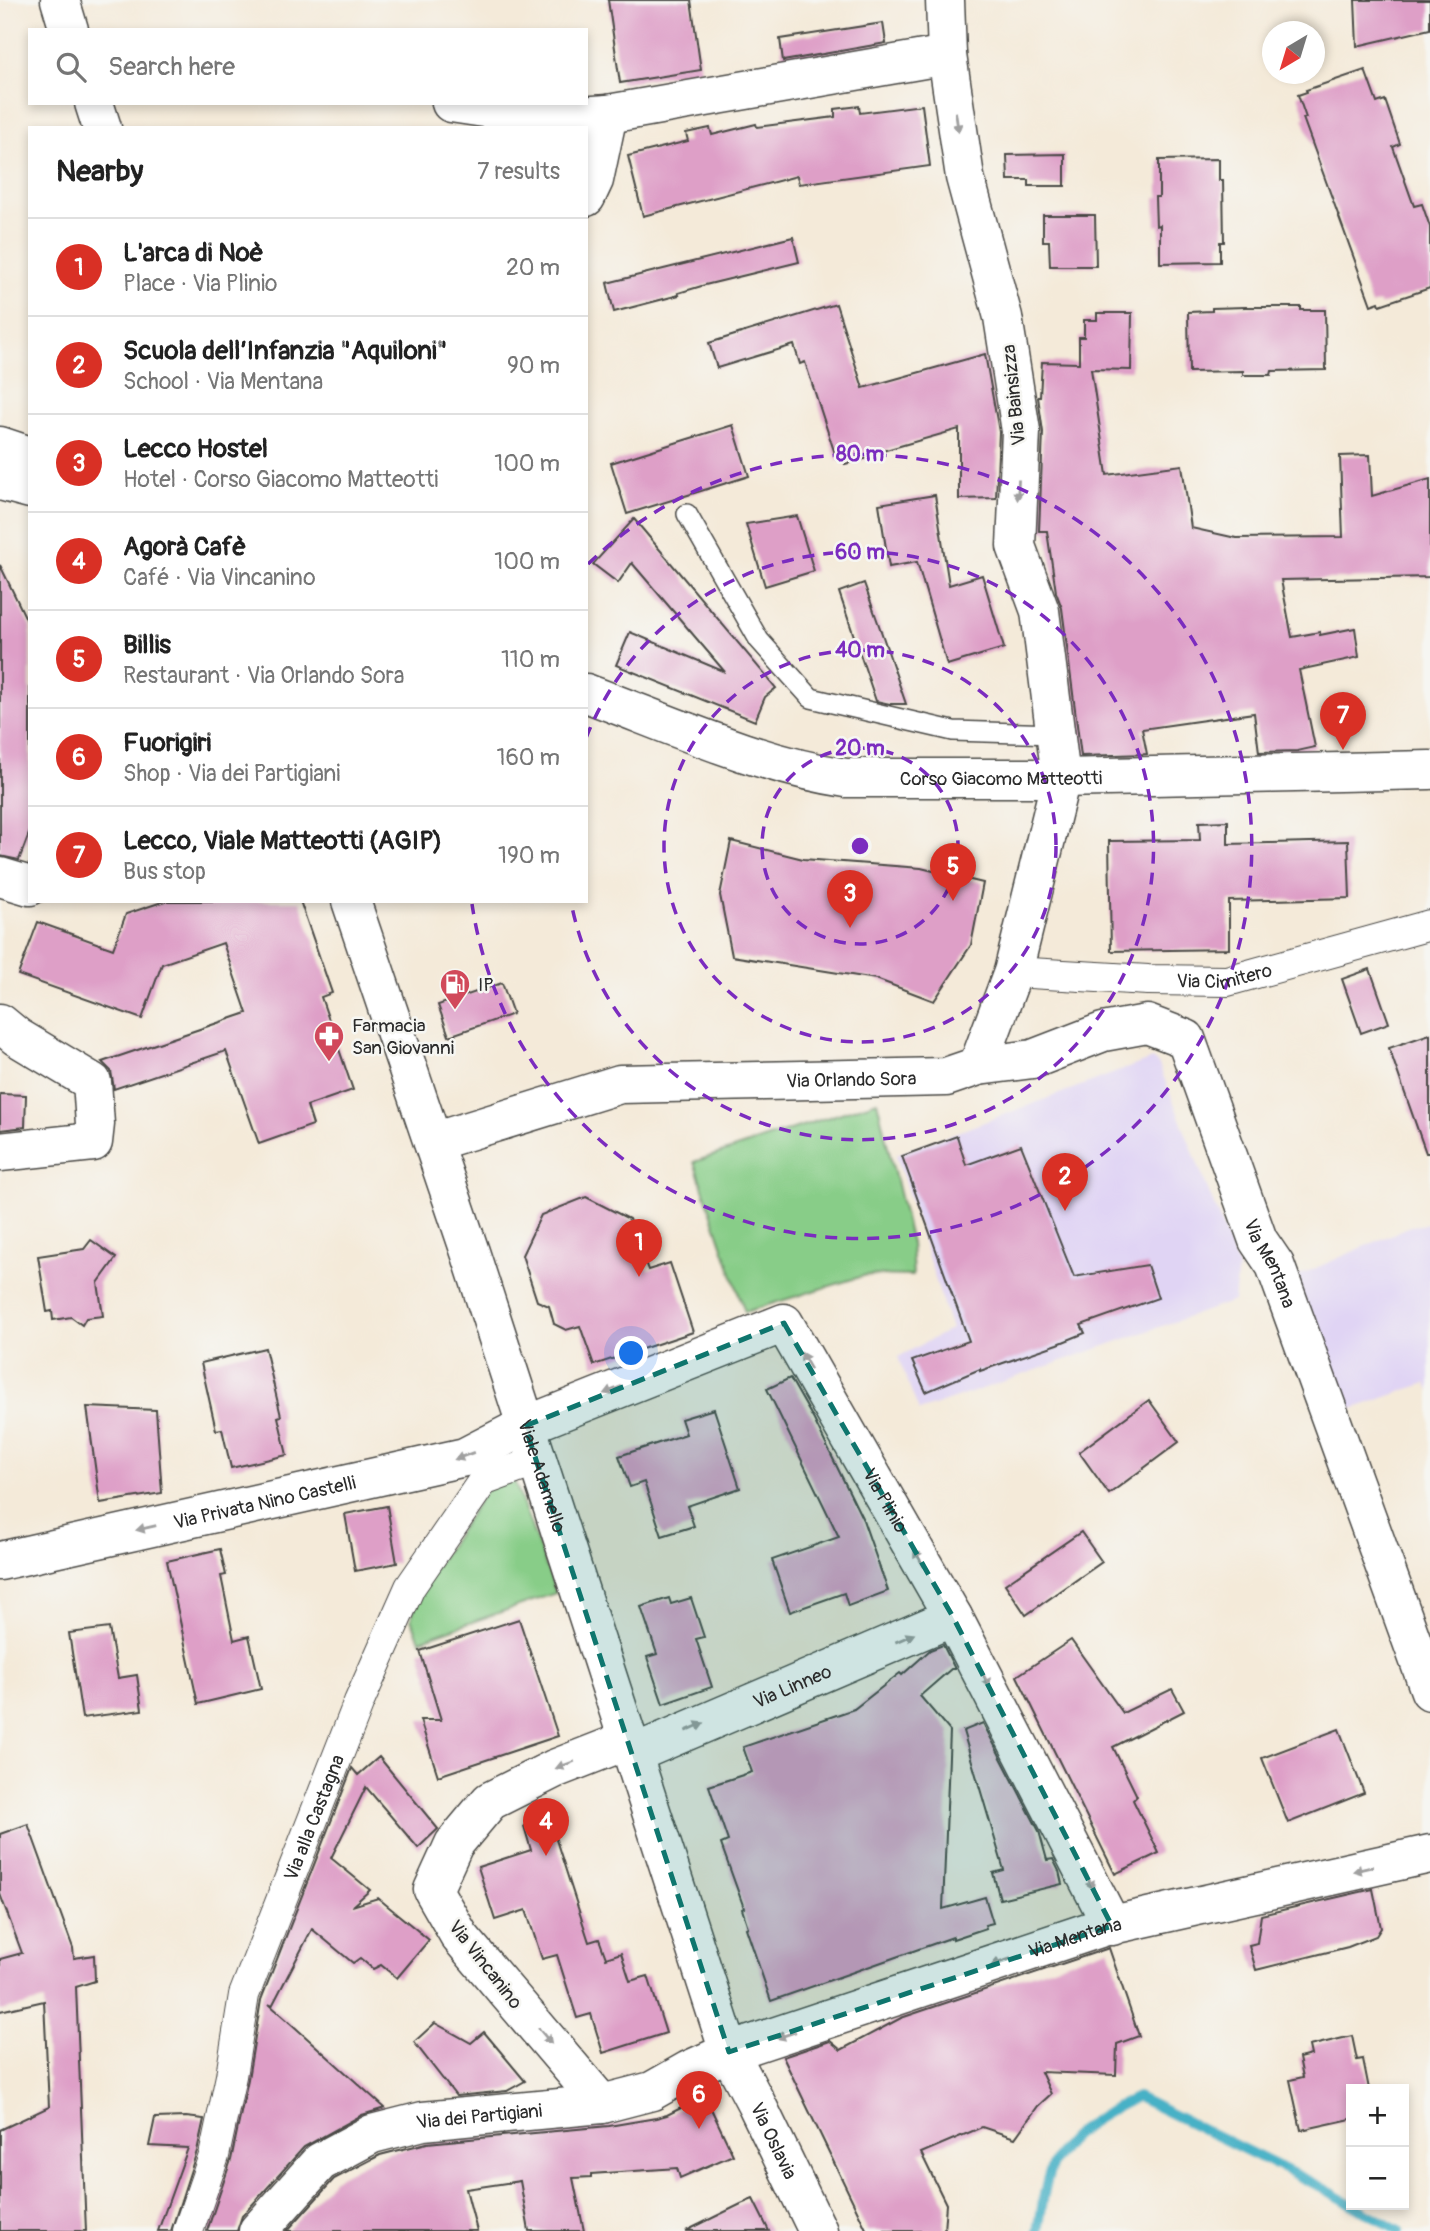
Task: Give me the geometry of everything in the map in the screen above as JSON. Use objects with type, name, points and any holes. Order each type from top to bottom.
[{"type":"street","points":[[61,0],[68,28]]},
{"type":"street","name":"Via Bainsizza","points":[[945,0],[947,55],[965,177],[1003,317],[1021,431],[1016,546],[1041,611],[1061,778]]},
{"type":"street","points":[[464,105],[551,118],[608,114],[947,55]]},
{"type":"street","points":[[95,105],[101,126]]},
{"type":"street","points":[[588,193],[594,180],[608,114]]},
{"type":"street","points":[[0,446],[28,455]]},
{"type":"street","points":[[0,481],[28,488]]},
{"type":"street","name":"Corso Giacomo Matteotti","points":[[588,693],[730,748],[814,773],[846,778],[1061,778],[1430,770]]},
{"type":"street","points":[[978,1066],[1013,972],[1061,778]]},
{"type":"street","name":"Viale Adamello","points":[[352,903],[433,1142],[729,2052]]},
{"type":"street","name":"Via Cimitero","points":[[1013,972],[1147,980],[1227,981],[1430,925]]},
{"type":"street","points":[[0,1023],[17,1037],[92,1082],[96,1124],[93,1142],[0,1152]]},
{"type":"street","name":"Via Mentana","points":[[978,1066],[1033,1059],[1103,1032],[1147,1024],[1186,1039],[1258,1240],[1275,1265],[1430,1691]]},
{"type":"street","name":"Via Orlando Sora","points":[[433,1142],[620,1084],[946,1077],[978,1066]]},
{"type":"street","name":"Via Plinio","points":[[525,1426],[784,1323],[953,1618],[1112,1926]]},
{"type":"street","name":"Via Privata Nino Castelli","points":[[0,1560],[465,1457],[525,1426]]},
{"type":"street","name":"Via alla Castagna","points":[[188,2231],[214,2156],[244,1995],[359,1702],[410,1587],[483,1481],[537,1461]]},
{"type":"street","name":"Via Linneo","points":[[630,1747],[953,1618]]},
{"type":"street","name":"Via Vincanino","points":[[602,2104],[460,1937],[433,1890],[454,1844],[490,1801],[554,1769],[630,1747]]},
{"type":"street","name":"Via Mentana","points":[[729,2052],[1112,1926],[1430,1854]]},
{"type":"street","name":"Via dei Partigiani","points":[[258,2231],[320,2162],[372,2134],[423,2122],[602,2104],[652,2091],[729,2052]]},
{"type":"street","name":"Via Oslavia","points":[[729,2052],[757,2103],[818,2231]]},
{"type":"lane","points":[[687,514],[759,640],[811,698],[953,731],[1055,734]]},
{"type":"highlighted area","points":[[784,1323],[953,1617],[1112,1926],[729,2052],[525,1426]]},
{"type":"shaded area","points":[[1152,1059],[1159,1065],[1238,1266],[1234,1301],[919,1411],[898,1357],[951,1329],[896,1155]]},
{"type":"shaded area","points":[[1430,1224],[1430,1391],[1426,1383],[1347,1411],[1291,1279],[1411,1226]]},
{"type":"green space","points":[[877,1101],[911,1243],[913,1276],[866,1275],[745,1312],[694,1162]]},
{"type":"green space","points":[[512,1475],[556,1593],[420,1640],[411,1619],[420,1590],[490,1484]]},
{"type":"building","points":[[608,0],[691,0],[701,70],[620,83]]},
{"type":"building","points":[[1355,0],[1430,0],[1430,29],[1357,46]]},
{"type":"building","points":[[883,23],[886,43],[783,61],[780,39]]},
{"type":"building","points":[[1365,70],[1377,103],[1385,100],[1400,144],[1393,147],[1414,206],[1422,204],[1430,227],[1430,288],[1380,305],[1379,302],[1371,305],[1303,118],[1306,118],[1298,95]]},
{"type":"building","points":[[922,105],[930,166],[799,184],[797,176],[643,216],[628,156],[688,141],[686,133],[710,128],[712,135],[756,124],[757,127],[835,117],[835,109],[859,106],[860,113]]},
{"type":"building","points":[[1065,154],[1065,186],[1029,186],[1029,180],[1008,180],[1007,155]]},
{"type":"building","points":[[1219,159],[1219,180],[1223,180],[1224,242],[1220,242],[1220,262],[1160,263],[1160,225],[1156,226],[1155,197],[1159,197],[1159,160]]},
{"type":"building","points":[[1043,215],[1095,215],[1096,266],[1050,266],[1049,241],[1043,241]]},
{"type":"building","points":[[793,237],[799,262],[705,285],[678,293],[679,295],[614,312],[607,283]]},
{"type":"building","points":[[836,304],[863,388],[985,354],[999,432],[996,498],[959,499],[959,429],[845,464],[843,458],[837,460],[805,362],[800,364],[794,345],[717,368],[709,343]]},
{"type":"building","points":[[1246,307],[1325,310],[1326,370],[1272,371],[1271,375],[1243,375],[1243,371],[1189,372],[1188,312]]},
{"type":"building","points":[[1097,313],[1132,313],[1131,370],[1091,369],[1107,475],[1182,465],[1191,528],[1236,538],[1343,537],[1340,456],[1370,455],[1372,496],[1430,479],[1430,577],[1281,580],[1292,637],[1355,628],[1359,657],[1299,670],[1315,747],[1297,751],[1259,752],[1254,713],[1142,729],[1147,754],[1081,756],[1062,608],[1056,592],[1047,531],[1039,531],[1043,432],[1038,397],[1042,362],[1079,363],[1079,337],[1084,337],[1084,320],[1097,320]]},
{"type":"building","points":[[733,425],[749,476],[627,514],[611,463]]},
{"type":"building","points":[[935,495],[949,585],[982,575],[1004,648],[947,665],[917,562],[889,567],[879,504]]},
{"type":"building","points":[[797,516],[814,571],[765,586],[746,524]]},
{"type":"building","points":[[634,519],[776,688],[765,697],[755,721],[616,665],[630,632],[725,672],[632,563],[618,583],[593,564]]},
{"type":"building","points":[[0,565],[28,623],[28,836],[19,860],[0,856]]},
{"type":"building","points":[[864,583],[906,704],[876,701],[839,592]]},
{"type":"building","points":[[1228,821],[1228,844],[1348,841],[1350,898],[1229,901],[1229,949],[1111,951],[1109,841],[1200,840],[1199,822]]},
{"type":"building","points":[[731,841],[803,859],[921,868],[983,883],[971,945],[934,1001],[876,979],[732,956],[720,895]]},
{"type":"building","points":[[159,903],[301,903],[332,993],[321,997],[353,1090],[307,1106],[313,1125],[259,1144],[226,1051],[114,1089],[111,1071],[102,1062],[247,1013],[223,943],[162,964],[142,1019],[18,975],[38,922],[113,949],[126,914]]},
{"type":"building","points":[[1370,969],[1389,1023],[1361,1033],[1342,979]]},
{"type":"building","points":[[502,983],[513,1014],[449,1036],[438,1005]]},
{"type":"building","points":[[1430,1034],[1430,1153],[1426,1153],[1389,1048]]},
{"type":"building","points":[[0,1094],[26,1095],[25,1127],[0,1130]]},
{"type":"building","points":[[957,1136],[966,1165],[1021,1145],[1074,1277],[1147,1265],[1158,1298],[1081,1325],[1085,1333],[1058,1344],[980,1369],[926,1392],[912,1361],[969,1341],[902,1156]]},
{"type":"building","points":[[586,1197],[629,1219],[648,1270],[670,1263],[693,1332],[594,1365],[580,1326],[566,1330],[554,1324],[549,1306],[537,1301],[522,1255],[541,1215]]},
{"type":"building","points":[[91,1240],[116,1258],[98,1283],[103,1316],[86,1318],[82,1325],[71,1317],[53,1320],[52,1311],[47,1312],[38,1256],[84,1249]]},
{"type":"building","points":[[265,1348],[287,1455],[231,1468],[222,1429],[216,1430],[201,1363]]},
{"type":"building","points":[[790,1378],[814,1420],[863,1520],[888,1591],[848,1606],[844,1593],[790,1612],[772,1560],[839,1537],[767,1389]]},
{"type":"building","points":[[1149,1400],[1179,1442],[1109,1494],[1079,1452]]},
{"type":"building","points":[[87,1407],[156,1410],[162,1493],[100,1503]]},
{"type":"building","points":[[714,1409],[740,1488],[687,1506],[694,1526],[662,1536],[644,1482],[630,1487],[619,1456],[686,1434],[681,1419]]},
{"type":"building","points":[[387,1506],[397,1563],[355,1571],[345,1514]]},
{"type":"building","points":[[1081,1532],[1102,1562],[1026,1615],[1005,1584]]},
{"type":"building","points":[[220,1549],[226,1575],[221,1576],[234,1640],[249,1636],[261,1689],[198,1704],[167,1561]]},
{"type":"building","points":[[669,1598],[671,1604],[691,1598],[704,1637],[696,1639],[712,1687],[663,1704],[647,1657],[657,1654],[641,1607]]},
{"type":"building","points":[[519,1619],[558,1736],[438,1776],[420,1720],[441,1720],[420,1651]]},
{"type":"building","points":[[109,1628],[118,1678],[137,1675],[142,1710],[82,1718],[69,1633]]},
{"type":"building","points":[[1071,1640],[1123,1713],[1172,1689],[1184,1711],[1113,1747],[1137,1796],[1133,1800],[1159,1853],[1115,1874],[1017,1676]]},
{"type":"building","points":[[943,1645],[955,1669],[951,1669],[920,1696],[950,1731],[943,1909],[985,1897],[993,1923],[985,1925],[986,1928],[771,2001],[746,1928],[744,1908],[721,1844],[728,1841],[709,1786],[752,1772],[743,1747],[854,1709],[900,1673],[902,1675],[930,1650]]},
{"type":"building","points":[[983,1723],[1039,1831],[1047,1860],[1053,1859],[1059,1871],[1062,1884],[1000,1899],[993,1873],[1004,1870],[963,1731]]},
{"type":"building","points":[[1339,1729],[1364,1793],[1288,1823],[1262,1758]]},
{"type":"building","points":[[379,1757],[438,1829],[418,1848],[366,1787],[331,1858],[370,1890],[352,1906],[378,1898],[429,1940],[397,1978],[381,1965],[373,1969],[360,1958],[353,1963],[312,1929],[272,2006],[269,2004],[385,2108],[362,2115],[304,2147],[242,2216],[237,2231],[207,2231],[231,2160],[261,2000],[352,1768],[358,1775]]},
{"type":"building","points":[[549,1818],[589,1942],[599,1939],[606,1958],[621,1953],[630,1981],[648,1976],[666,2033],[603,2053],[591,2014],[577,2018],[557,1955],[542,1959],[526,1910],[495,1920],[478,1867],[531,1850],[524,1826]]},
{"type":"building","points":[[28,1824],[73,1948],[74,1958],[94,1955],[95,1981],[76,1987],[86,2231],[0,2231],[0,2130],[49,2107],[44,2001],[0,2011],[0,1959],[22,1953],[0,1894],[0,1834]]},
{"type":"building","points":[[1373,1889],[1381,1928],[1376,1936],[1348,1947],[1256,1970],[1249,1945],[1257,1943],[1261,1915]]},
{"type":"building","points":[[1109,1948],[1139,2036],[1117,2044],[1116,2075],[1041,2072],[1051,2094],[1038,2106],[1015,2138],[982,2127],[921,2153],[946,2204],[944,2231],[867,2231],[783,2057],[830,2041],[841,2050],[901,2018]]},
{"type":"building","points":[[435,2023],[471,2043],[484,2032],[525,2081],[507,2091],[456,2096],[414,2042]]},
{"type":"building","points":[[1352,2036],[1357,2060],[1363,2059],[1368,2084],[1346,2084],[1346,2120],[1301,2130],[1290,2080],[1303,2077],[1299,2058],[1311,2055],[1309,2046]]},
{"type":"building","points":[[705,2096],[733,2155],[680,2178],[677,2168],[591,2174],[591,2177],[573,2178],[584,2231],[529,2231],[520,2181],[466,2189],[477,2231],[287,2231],[334,2179],[380,2155],[427,2143],[609,2126],[656,2118]]},
{"type":"building","points":[[155,2118],[204,2119],[197,2151],[171,2231],[158,2231],[188,2148],[149,2146]]},
{"type":"building","points":[[753,2199],[769,2231],[686,2231],[741,2204]]},
{"type":"waterway","points":[[1038,2231],[1050,2171],[1064,2146],[1086,2126],[1137,2097],[1346,2201]]},
{"type":"waterway","points":[[1362,2210],[1399,2231]]},
{"type":"place","name":"Lecco, Viale Matteotti (AGIP)","points":[[1343,750]]},
{"type":"place","name":"Billis","points":[[953,901]]},
{"type":"place","name":"Lecco Hostel","points":[[850,928]]},
{"type":"place","name":"IP","points":[[455,1011]]},
{"type":"place","name":"Farmacia San Giovanni","points":[[329,1063]]},
{"type":"place","name":"Scuola dell’Infanzia \"Aquiloni\"","points":[[1065,1211]]},
{"type":"place","name":"L'arca di Noè","points":[[639,1277]]},
{"type":"place","name":"Agorà Cafè","points":[[546,1856]]},
{"type":"place","name":"Fuorigiri","points":[[699,2129]]}]
